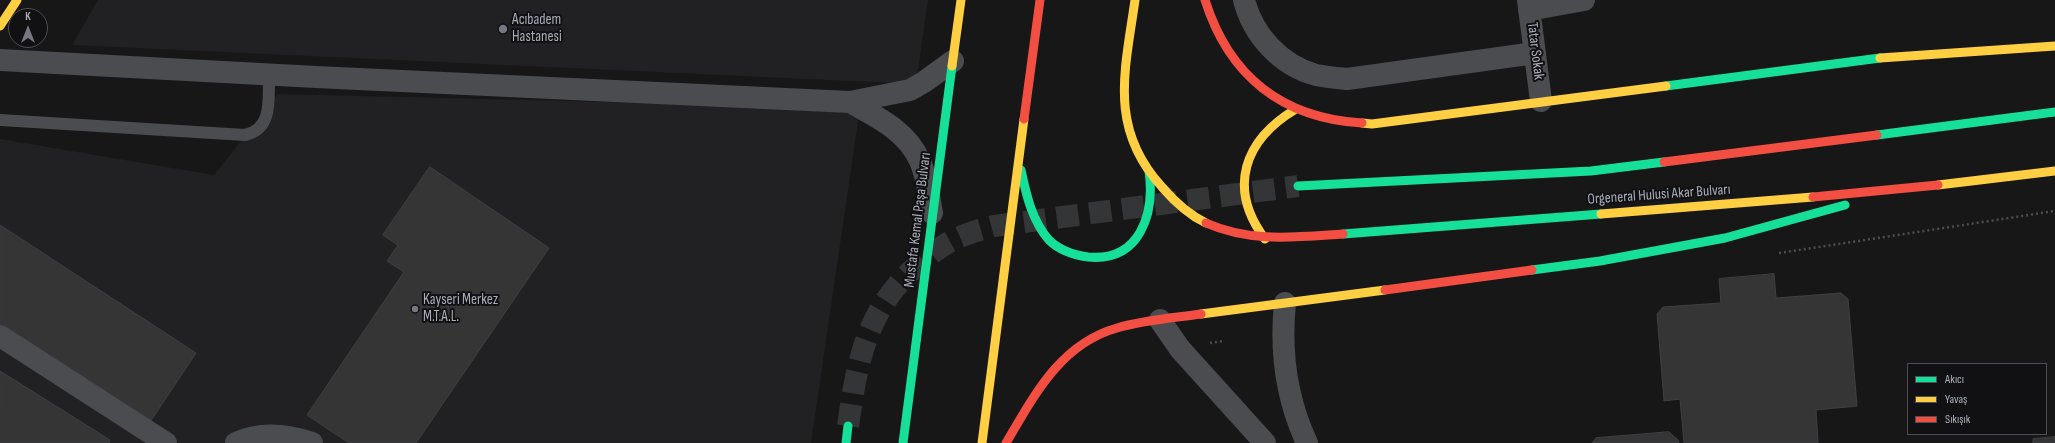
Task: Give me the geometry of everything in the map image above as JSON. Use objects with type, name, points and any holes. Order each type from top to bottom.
[{"type":"main road","points":[[0,26],[17,0]]},
{"type":"main road","name":"Mustafa Kemal Paşa Bulvarı","points":[[903,443],[961,0]]},
{"type":"main road","points":[[982,443],[1018,158],[1040,0]]},
{"type":"main road","points":[[1018,158],[1025,188],[1041,230],[1050,241],[1062,249],[1089,258],[1102,258],[1117,254],[1129,246],[1138,237],[1144,227],[1152,198],[1152,184],[1148,170],[1128,130],[1124,108],[1124,85],[1135,0]]},
{"type":"main road","points":[[1205,0],[1216,34],[1236,64],[1268,93],[1296,108],[1320,118],[1346,123],[1372,124],[1900,55],[2055,46]]},
{"type":"main road","points":[[1265,239],[1255,225],[1248,210],[1245,198],[1244,176],[1248,159],[1255,143],[1266,129],[1280,117],[1296,108]]},
{"type":"main road","name":"Orgeneral Hulusi Akar Bulvarı","points":[[1298,186],[1591,171],[2055,112]]},
{"type":"main road","name":"Orgeneral Hulusi Akar Bulvarı","points":[[1148,170],[1163,189],[1180,206],[1199,219],[1220,230],[1242,236],[1265,239],[1893,191],[2055,171]]},
{"type":"main road","points":[[1006,443],[1049,372],[1064,356],[1083,342],[1099,333],[1116,327],[1600,261],[1725,238],[1893,191]]},
{"type":"main road","points":[[846,443],[848,426]]},
{"type":"street","points":[[1244,0],[1248,16],[1264,41],[1286,62],[1316,75],[1347,79],[1535,53]]},
{"type":"street","points":[[1529,5],[1584,0]]},
{"type":"street","name":"Tatar Sokak","points":[[1529,5],[1541,101]]},
{"type":"street","points":[[0,60],[850,102],[910,90],[953,61]]},
{"type":"street","points":[[850,102],[886,122],[912,145],[920,162],[933,216]]},
{"type":"street","points":[[1285,303],[1282,329],[1286,379],[1292,404],[1307,443]]},
{"type":"street","points":[[1160,320],[1180,349],[1265,443]]},
{"type":"street","points":[[0,336],[166,443]]},
{"type":"street","points":[[236,443],[255,437],[275,435],[295,438],[312,443]]},
{"type":"lane","points":[[0,120],[246,135],[259,130],[266,120],[269,74]]},
{"type":"shaded area","name":"Acıbadem Hastanesi","points":[[98,0],[928,0],[916,84],[72,45]]},
{"type":"shaded area","name":"Kayseri Merkez M.T.A.L.","points":[[278,94],[860,108],[811,443],[0,443],[0,139],[214,175]]},
{"type":"building","points":[[430,167],[549,248],[416,443],[349,443],[307,415],[404,272],[387,261],[398,245],[383,235]]},
{"type":"building","points":[[0,225],[196,353],[146,428],[0,334]]},
{"type":"building","points":[[1774,274],[1776,298],[1841,293],[1848,299],[1857,406],[1816,410],[1818,443],[1684,443],[1680,399],[1664,401],[1657,314],[1663,307],[1721,303],[1719,279]]},
{"type":"building","points":[[0,371],[110,440],[109,443],[0,443]]},
{"type":"building","points":[[1669,432],[1678,440],[1679,443],[1592,443],[1596,438]]},
{"type":"building","points":[[2055,437],[2055,443],[2033,443],[2033,439]]},
{"type":"tunnel","points":[[848,426],[861,356],[868,334],[878,314],[890,295],[905,277],[932,253],[950,241],[994,226],[1298,186]]},
{"type":"traffic: fast","points":[[1666,86],[1880,58]]},
{"type":"traffic: fast","points":[[903,443],[952,66]]},
{"type":"traffic: fast","points":[[1877,135],[2055,112]]},
{"type":"traffic: fast","points":[[1298,186],[1591,171],[1664,162]]},
{"type":"traffic: fast","points":[[1021,170],[1030,207],[1043,233],[1053,244],[1062,249],[1077,255],[1088,257],[1106,257],[1120,252],[1132,243],[1140,232],[1146,218],[1149,203],[1149,171]]},
{"type":"traffic: fast","points":[[1532,270],[1600,261],[1725,238],[1845,205]]},
{"type":"traffic: fast","points":[[1343,234],[1601,214]]},
{"type":"traffic: fast","points":[[846,443],[848,426]]},
{"type":"traffic: slow","points":[[0,26],[17,0]]},
{"type":"traffic: slow","points":[[952,66],[961,0]]},
{"type":"traffic: slow","points":[[1135,0],[1127,51],[1124,98],[1127,121],[1134,143],[1145,165],[1162,187],[1188,212],[1206,223]]},
{"type":"traffic: slow","points":[[1880,58],[2055,46]]},
{"type":"traffic: slow","points":[[1362,123],[1372,124],[1666,86]]},
{"type":"traffic: slow","points":[[1265,239],[1253,220],[1246,202],[1244,184],[1247,166],[1253,150],[1264,135],[1278,121],[1296,109]]},
{"type":"traffic: slow","points":[[982,443],[1024,119]]},
{"type":"traffic: slow","points":[[1938,185],[2055,171]]},
{"type":"traffic: slow","points":[[1601,214],[1813,197]]},
{"type":"traffic: slow","points":[[1201,314],[1385,290]]},
{"type":"traffic: jam","points":[[1024,119],[1040,0]]},
{"type":"traffic: jam","points":[[1205,0],[1215,27],[1228,51],[1244,71],[1262,88],[1283,102],[1307,112],[1333,119],[1362,123]]},
{"type":"traffic: jam","points":[[1664,162],[1877,135]]},
{"type":"traffic: jam","points":[[1813,197],[1938,185]]},
{"type":"traffic: jam","points":[[1206,223],[1240,234],[1257,236],[1291,237],[1343,234]]},
{"type":"traffic: jam","points":[[1385,290],[1532,270]]},
{"type":"traffic: jam","points":[[1006,443],[1038,390],[1064,359],[1080,346],[1097,336],[1127,325],[1201,314]]},
{"type":"place","name":"Acıbadem Hastanesi","points":[[503,29]]},
{"type":"place","name":"Kayseri Merkez M.T.A.L.","points":[[415,309]]}]
